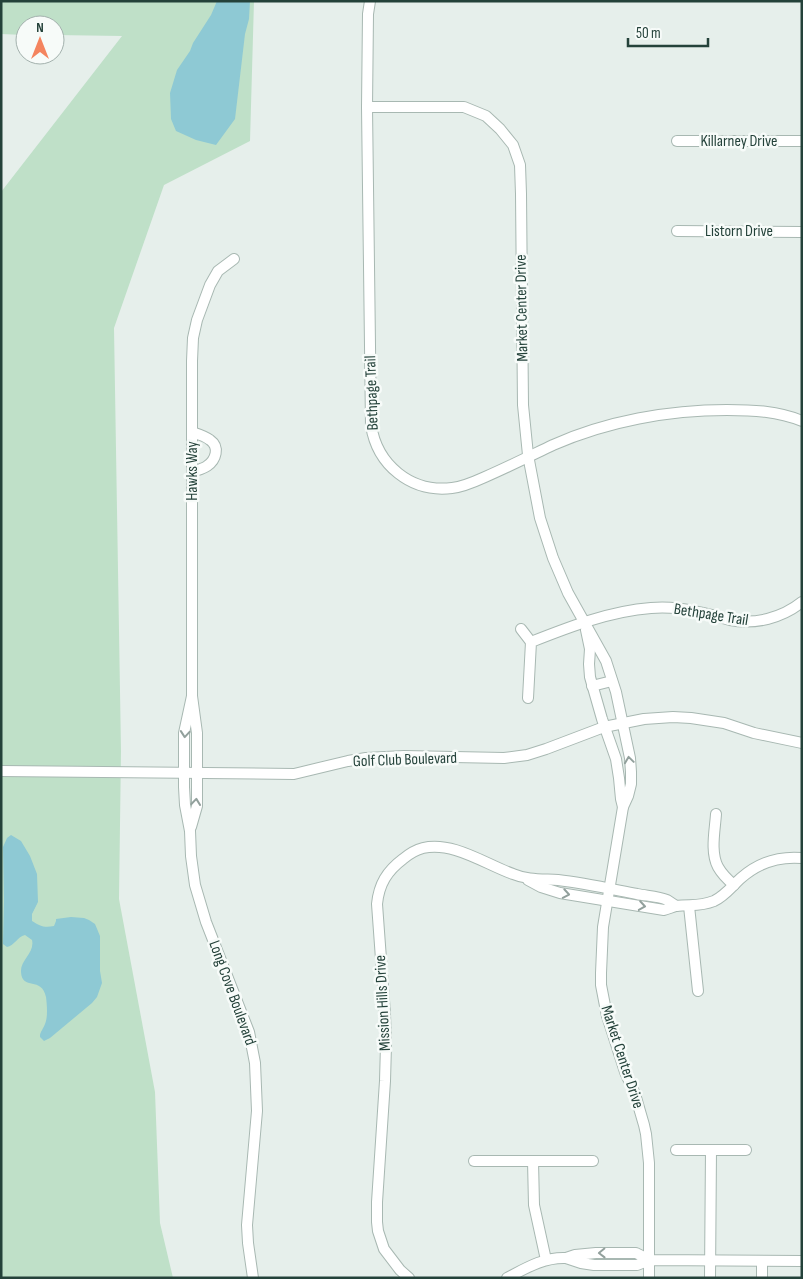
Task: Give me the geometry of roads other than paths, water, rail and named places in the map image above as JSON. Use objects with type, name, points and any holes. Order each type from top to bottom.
[{"type":"street","name":"Bethpage Trail","points":[[370,1],[368,14],[367,107],[371,425],[378,448],[390,466],[414,483],[453,488],[529,458],[578,435],[665,414],[690,411],[746,410],[777,413],[802,421]]},
{"type":"street","name":"Market Center Drive","points":[[367,107],[464,108],[486,116],[500,128],[513,145],[520,165],[523,405],[529,458],[540,518],[553,558],[568,593],[606,661],[630,758],[631,784],[623,807],[601,942],[601,985],[607,1016],[644,1125],[649,1163],[649,1278]]},
{"type":"street","name":"Killarney Drive","points":[[677,141],[802,140]]},
{"type":"street","name":"Listorn Drive","points":[[677,231],[802,232]]},
{"type":"street","name":"Hawks Way","points":[[198,773],[197,733],[192,696],[193,338],[197,320],[210,285],[218,272],[234,259]]},
{"type":"street","points":[[192,432],[209,439],[214,444],[217,453],[207,466],[192,472]]},
{"type":"street","name":"Bethpage Trail","points":[[531,642],[584,622],[633,610],[668,608],[694,611],[732,621],[755,622],[775,617],[802,602]]},
{"type":"street","name":"Market Center Drive","points":[[584,622],[590,649],[589,664],[592,686],[616,760],[620,799],[623,807]]},
{"type":"street","points":[[521,630],[531,642],[528,698]]},
{"type":"street","points":[[592,686],[612,681]]},
{"type":"street","name":"Hawks Way","points":[[184,773],[184,733],[192,696]]},
{"type":"street","name":"Golf Club Boulevard","points":[[1,771],[294,774],[366,758],[404,756],[504,758],[546,749],[604,727],[655,718],[691,718],[802,743]]},
{"type":"street","name":"Long Cove Boulevard","points":[[184,773],[184,805],[190,831],[192,871],[199,903],[248,1032],[255,1063],[257,1111],[247,1209],[253,1278]]},
{"type":"street","name":"Long Cove Boulevard","points":[[190,831],[197,806],[198,773]]},
{"type":"street","points":[[716,814],[714,843],[716,861],[722,873],[734,885]]},
{"type":"street","name":"Mission Hills Drive","points":[[409,1278],[400,1270],[384,1249],[377,1222],[386,1045],[377,904],[379,890],[388,873],[407,856],[421,849],[438,846],[454,849],[527,879],[560,881],[609,888],[666,900],[676,906]]},
{"type":"street","name":"Mission Hills Drive","points":[[527,879],[548,890],[664,910],[676,906],[689,906],[712,901],[726,893],[748,872],[764,863],[779,859],[802,858]]},
{"type":"street","points":[[689,906],[698,992]]},
{"type":"street","points":[[676,1150],[746,1150]]},
{"type":"street","points":[[710,1278],[711,1150]]},
{"type":"street","points":[[474,1161],[592,1161]]},
{"type":"street","points":[[533,1161],[534,1206],[546,1260]]},
{"type":"street","points":[[507,1278],[546,1260],[596,1253],[636,1253],[650,1260],[802,1261]]},
{"type":"street","points":[[762,1261],[762,1278]]},
{"type":"water","points":[[217,1],[250,1],[235,119],[216,145],[196,140],[176,131],[171,119],[170,93],[177,70],[211,15]]},
{"type":"water","points":[[11,835],[21,841],[30,856],[37,874],[38,902],[32,914],[32,921],[47,927],[54,926],[56,919],[84,918],[95,924],[100,936],[102,983],[97,997],[50,1038],[44,1041],[40,1035],[47,1018],[44,991],[41,987],[25,981],[22,978],[21,972],[21,968],[31,949],[32,940],[25,935],[7,947],[3,944],[3,847],[7,838]]}]
